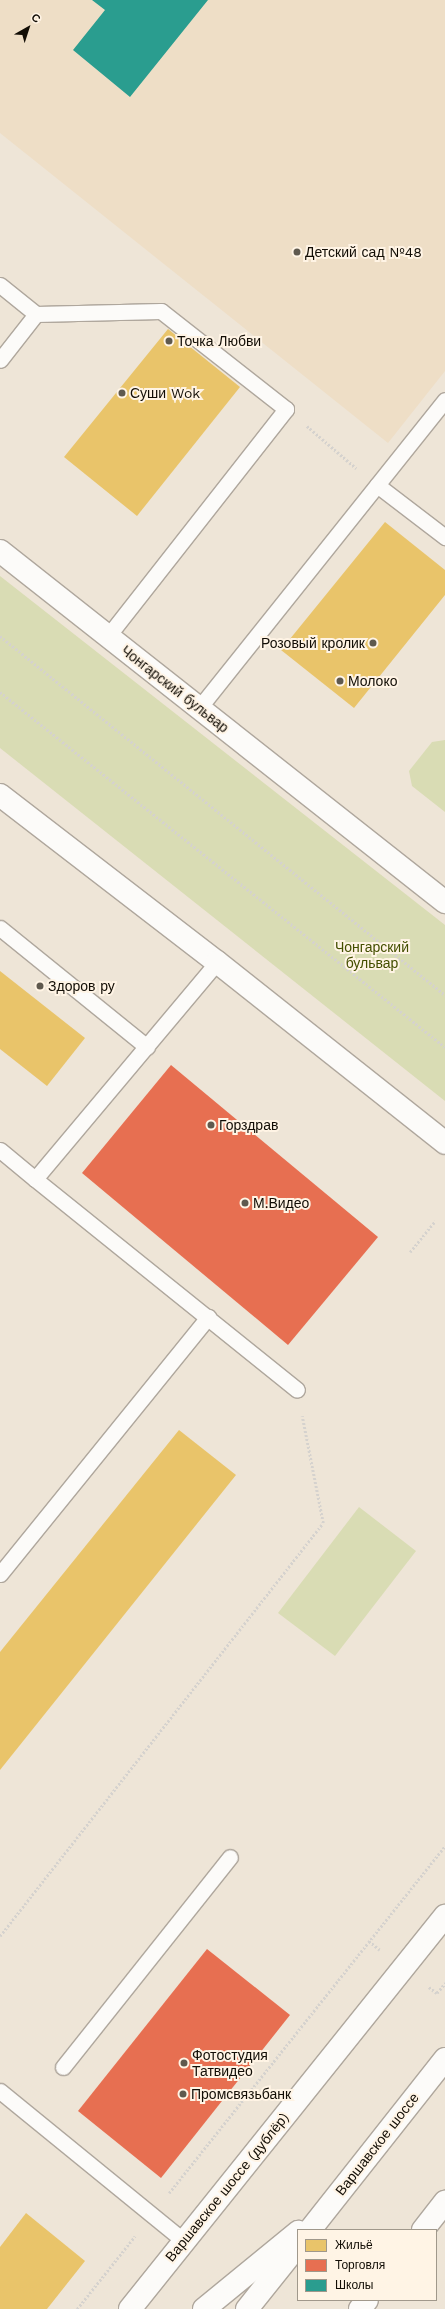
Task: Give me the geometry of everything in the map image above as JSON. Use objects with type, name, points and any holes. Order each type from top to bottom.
[{"type":"main road","name":"Чонгарский бульвар","points":[[0,551],[445,902]]},
{"type":"main road","points":[[0,795],[217,962],[445,1143]]},
{"type":"main road","name":"Варшавское шоссе (дублёр)","points":[[130,2309],[445,1916]]},
{"type":"main road","name":"Варшавское шоссе","points":[[311,2229],[445,2059]]},
{"type":"main road","points":[[424,2229],[445,2202]]},
{"type":"main road","points":[[301,2229],[327,2208]]},
{"type":"main road","points":[[204,2309],[297,2233]]},
{"type":"main road","points":[[247,2309],[297,2246]]},
{"type":"main road","points":[[360,2309],[366,2301]]},
{"type":"lane","points":[[0,285],[36,314],[161,311],[286,409],[108,636]]},
{"type":"lane","points":[[0,360],[36,314]]},
{"type":"lane","points":[[199,708],[445,400]]},
{"type":"lane","points":[[377,485],[445,537]]},
{"type":"lane","points":[[0,928],[147,1047]]},
{"type":"lane","points":[[35,1179],[217,962]]},
{"type":"lane","points":[[0,1150],[297,1390]]},
{"type":"lane","points":[[0,1574],[208,1317]]},
{"type":"lane","points":[[63,2067],[230,1857]]},
{"type":"lane","points":[[0,2091],[184,2240]]},
{"type":"path","points":[[324,441],[377,485]]},
{"type":"path","points":[[0,636],[445,995]]},
{"type":"path","points":[[0,692],[445,1047]]},
{"type":"path","points":[[410,1252],[435,1221]]},
{"type":"path","points":[[0,1936],[323,1523],[297,1390]]},
{"type":"path","points":[[77,2309],[445,1846]]},
{"type":"shaded area","name":"Детский сад №48","points":[[0,0],[445,0],[445,371],[388,443],[0,133]]},
{"type":"green space","name":"Чонгарский бульвар","points":[[0,576],[445,925],[445,1101],[0,748]]},
{"type":"green space","points":[[445,740],[445,812],[412,786],[409,771],[432,742]]},
{"type":"green space","points":[[359,1507],[416,1551],[335,1656],[278,1613]]},
{"type":"building: Жильё","points":[[168,329],[240,387],[137,516],[64,457]]},
{"type":"building: Жильё","points":[[385,522],[445,570],[445,595],[354,708],[281,650]]},
{"type":"building: Жильё","points":[[0,971],[85,1038],[47,1086],[0,1049]]},
{"type":"building: Жильё","points":[[179,1430],[236,1475],[0,1770],[0,1652]]},
{"type":"building: Жильё","points":[[26,2213],[85,2261],[47,2309],[0,2309],[0,2247]]},
{"type":"building: Торговля","points":[[171,1065],[378,1237],[288,1345],[82,1173]]},
{"type":"building: Торговля","name":"Фотостудия Татвидео","points":[[207,1949],[290,2015],[161,2178],[78,2111]]},
{"type":"building: Школы","points":[[92,0],[208,0],[130,97],[73,50],[105,10]]},
{"type":"place","name":"Детский сад №48","points":[[297,252]]},
{"type":"place","name":"Точка Любви","points":[[169,341]]},
{"type":"place","name":"Суши Wok","points":[[122,393]]},
{"type":"place","name":"Розовый кролик","points":[[373,643]]},
{"type":"place","name":"Молоко","points":[[340,681]]},
{"type":"place","name":"Здоров ру","points":[[40,986]]},
{"type":"place","name":"Горздрав","points":[[211,1125]]},
{"type":"place","name":"М.Видео","points":[[245,1203]]},
{"type":"place","name":"Фотостудия Татвидео","points":[[184,2063]]},
{"type":"place","name":"Промсвязьбанк","points":[[183,2094]]}]
